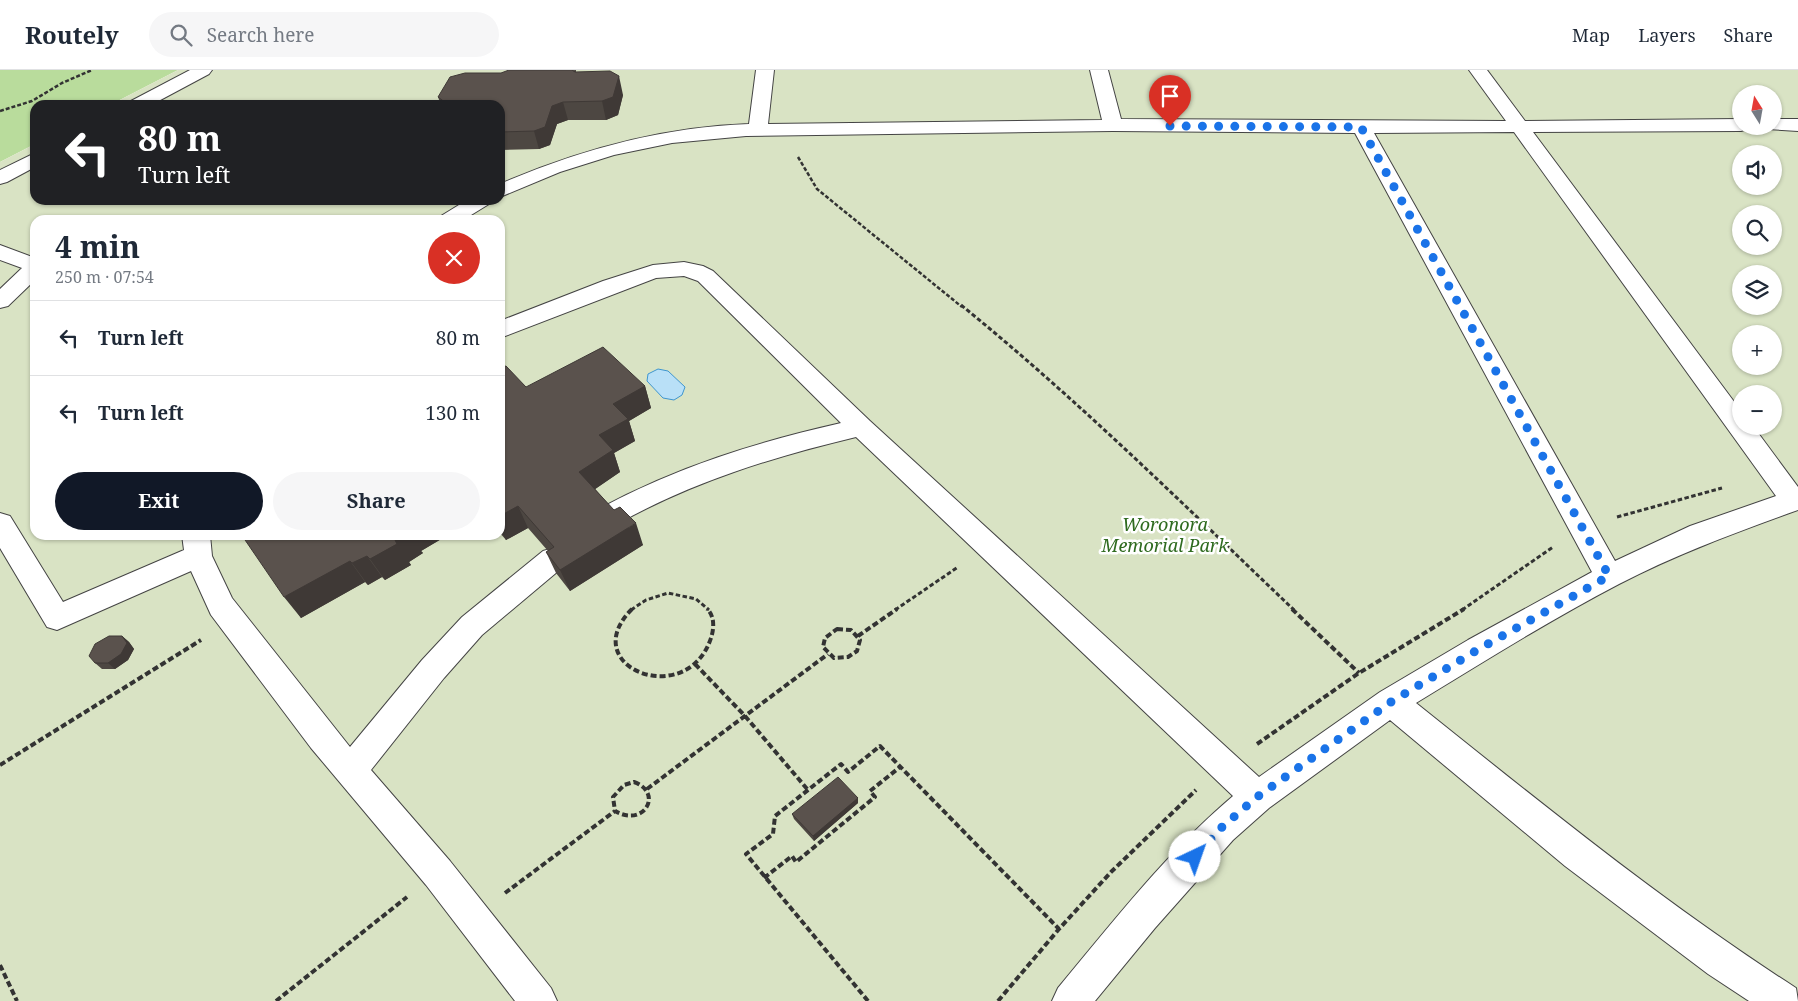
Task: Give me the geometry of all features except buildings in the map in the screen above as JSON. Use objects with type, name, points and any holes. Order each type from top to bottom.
[{"type":"lane","points":[[146,100],[203,70]]},
{"type":"lane","points":[[758,130],[764,70]]},
{"type":"lane","points":[[1099,70],[1113,125]]},
{"type":"lane","points":[[1071,1001],[1142,915],[1214,835],[1257,797],[1391,702],[1479,649],[1609,576],[1700,534],[1795,500],[1478,70]]},
{"type":"lane","points":[[505,189],[553,168],[610,150],[672,137],[758,130],[1113,125],[1361,127],[1732,125]]},
{"type":"lane","points":[[1782,125],[1798,125]]},
{"type":"lane","points":[[1361,127],[1609,576]]},
{"type":"lane","points":[[0,178],[30,162]]},
{"type":"lane","points":[[456,215],[474,205]]},
{"type":"lane","points":[[0,252],[30,265]]},
{"type":"lane","points":[[505,328],[575,299],[655,271],[678,269],[704,274],[861,427],[1257,797]]},
{"type":"lane","points":[[0,301],[30,272]]},
{"type":"lane","points":[[609,516],[662,489],[734,460],[861,427]]},
{"type":"lane","points":[[0,524],[57,618],[130,584],[197,546],[221,606],[264,665],[350,771],[438,873],[538,1001]]},
{"type":"lane","points":[[350,771],[433,669],[472,626],[553,559]]},
{"type":"lane","points":[[1391,702],[1577,854],[1721,960],[1783,1001]]},
{"type":"path","points":[[34,100],[62,83],[92,70]]},
{"type":"path","points":[[0,111],[30,102]]},
{"type":"path","points":[[786,129],[807,175],[817,189],[1021,354],[1108,432],[1391,702]]},
{"type":"path","points":[[858,636],[989,546]]},
{"type":"path","points":[[668,593],[693,597],[710,612],[715,633],[705,655],[695,664],[683,671],[669,675],[655,676],[631,669],[622,661],[617,650],[615,640],[617,628],[624,618],[643,601],[668,593]]},
{"type":"path","points":[[0,765],[233,620]]},
{"type":"path","points":[[837,628],[848,629],[858,636],[860,646],[854,655],[841,659],[835,659],[828,654],[823,646],[823,642],[837,628]]},
{"type":"path","points":[[647,789],[828,654]]},
{"type":"path","points":[[695,664],[745,716],[808,790]]},
{"type":"path","points":[[868,1001],[746,854],[772,834],[776,816],[808,790],[841,764],[848,772],[880,746],[1059,929]]},
{"type":"path","points":[[764,878],[792,856],[796,862],[875,797],[870,791],[900,767]]},
{"type":"path","points":[[639,783],[647,789],[649,799],[641,813],[630,818],[624,817],[615,811],[613,797],[624,785],[639,783]]},
{"type":"path","points":[[473,917],[615,811]]},
{"type":"path","points":[[276,1001],[438,873]]},
{"type":"path","points":[[0,965],[17,1001]]},
{"type":"green space","points":[[0,70],[178,70],[120,100],[30,100],[30,147],[0,162]]},
{"type":"green space","name":"Woronora Memorial Park","points":[[178,70],[1798,70],[1798,1001],[0,1001],[0,162],[30,147],[30,205],[505,205],[505,100],[120,100]]},
{"type":"water","points":[[658,369],[668,371],[685,387],[682,395],[674,400],[663,398],[647,381],[648,374]]},
{"type":"route","points":[[1170,126],[1361,127],[1609,576],[1479,649],[1391,702],[1257,797],[1221,828],[1195,857]]}]
